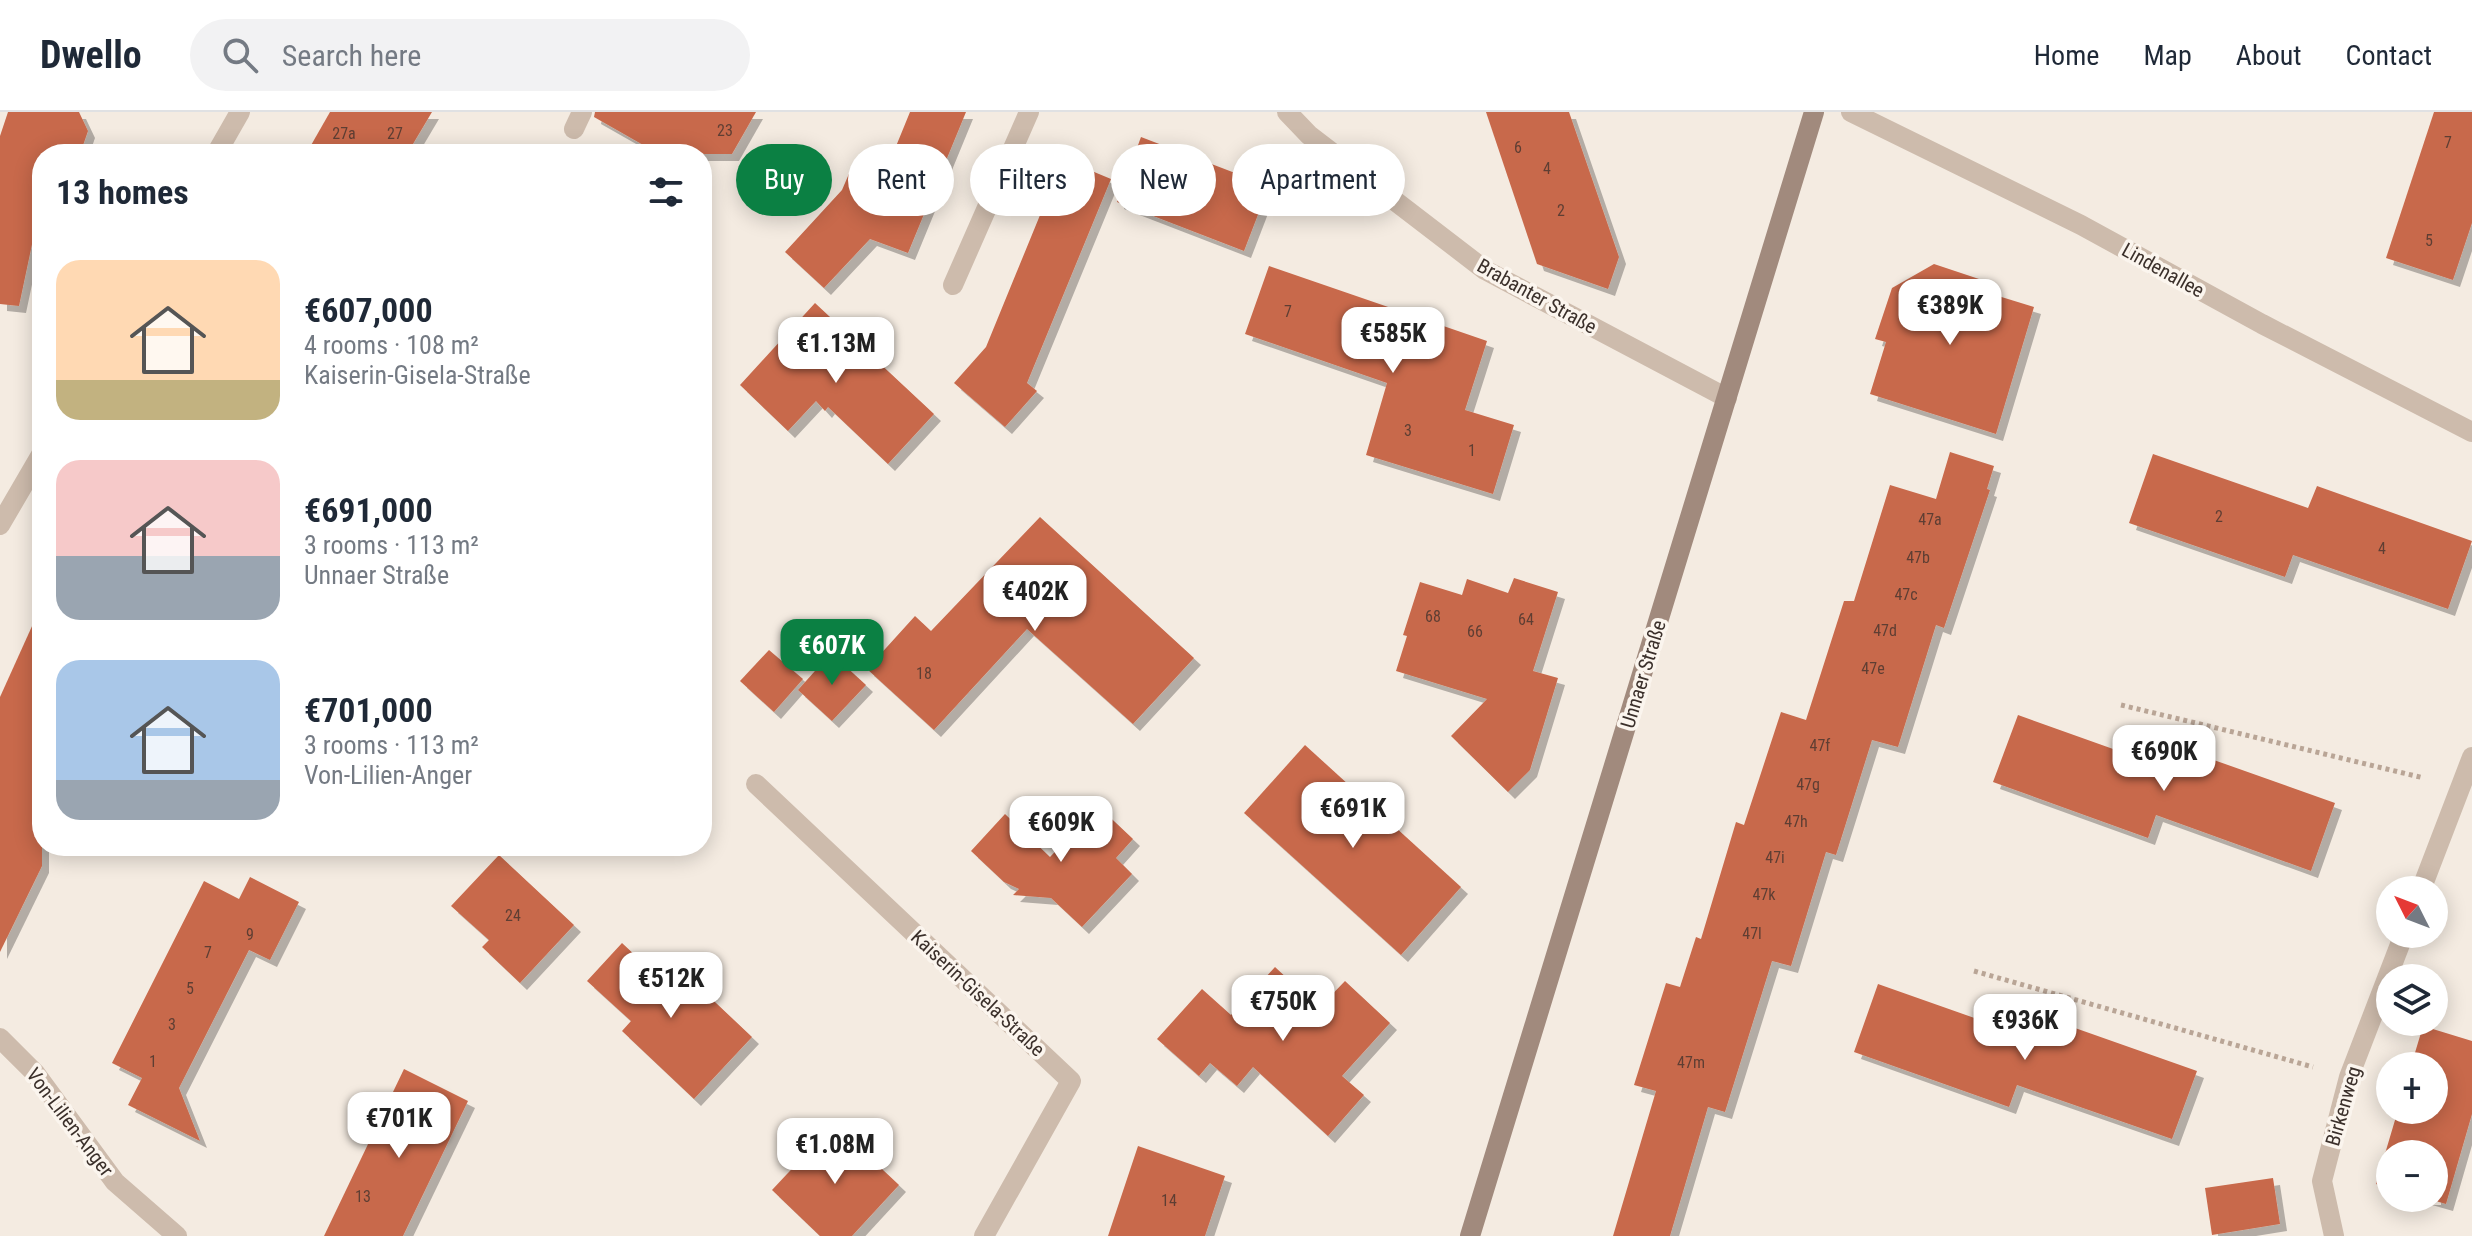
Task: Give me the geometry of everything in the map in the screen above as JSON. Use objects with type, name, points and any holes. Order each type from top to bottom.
[{"type":"street","points":[[222,144],[240,112]]},
{"type":"street","points":[[953,285],[1029,112]]},
{"type":"street","name":"Brabanter Straße","points":[[1287,112],[1309,135],[1485,270],[1727,398]]},
{"type":"street","name":"Unnaer Straße","points":[[1470,1236],[1814,112]]},
{"type":"street","name":"Lindenallee","points":[[1851,112],[2081,225],[2262,324],[2472,432]]},
{"type":"street","points":[[0,525],[32,470]]},
{"type":"street","points":[[2426,876],[2472,757]]},
{"type":"street","name":"Kaiserin-Gisela-Straße","points":[[756,784],[1071,1081],[984,1236]]},
{"type":"street","name":"Birkenweg","points":[[2334,1236],[2322,1181],[2349,1077],[2399,948]]},
{"type":"street","name":"Von-Lilien-Anger","points":[[0,1038],[35,1073],[115,1182],[177,1236]]},
{"type":"path","points":[[2121,705],[2460,786]]},
{"type":"path","points":[[1974,971],[2349,1077]]},
{"type":"building","points":[[8,112],[79,112],[88,131],[83,144],[32,144],[32,244],[19,306],[0,304],[0,136]]},
{"type":"building","points":[[330,112],[432,112],[413,144],[312,144]]},
{"type":"building","points":[[595,112],[756,112],[732,154],[712,154],[712,144],[641,144],[594,117]]},
{"type":"building","points":[[910,112],[966,112],[953,144],[897,144]]},
{"type":"building","points":[[1486,112],[1569,112],[1619,257],[1608,289],[1537,264]]},
{"type":"building","points":[[2434,112],[2472,112],[2472,223],[2453,280],[2386,258]]},
{"type":"building","points":[[1141,137],[1159,144],[1138,144]]},
{"type":"building","points":[[1216,166],[1232,172],[1232,216],[1257,216],[1244,251],[1153,216],[1216,216]]},
{"type":"building","points":[[1095,172],[1111,179],[1027,383],[1037,391],[1005,427],[954,383],[986,347],[1040,216],[1095,216]]},
{"type":"building","points":[[848,176],[848,216],[923,216],[908,253],[870,239],[824,288],[785,252],[818,216],[832,216],[832,201],[842,190]]},
{"type":"building","points":[[1934,264],[1985,281],[1982,291],[2034,307],[1996,434],[1870,394],[1886,342],[1875,339],[1892,288]]},
{"type":"building","points":[[1269,266],[1487,341],[1465,410],[1514,425],[1493,494],[1366,455],[1387,383],[1245,334]]},
{"type":"building","points":[[815,303],[934,414],[888,464],[828,407],[825,411],[816,401],[788,431],[740,385]]},
{"type":"building","points":[[1950,452],[1994,466],[1987,489],[1990,490],[1944,628],[1936,625],[1898,747],[1872,740],[1836,855],[1826,852],[1791,966],[1772,961],[1725,1112],[1708,1107],[1670,1236],[1613,1236],[1656,1091],[1634,1085],[1666,983],[1680,987],[1696,937],[1701,939],[1736,822],[1744,825],[1781,712],[1806,720],[1844,601],[1854,601],[1890,485],[1936,499]]},
{"type":"building","points":[[2153,454],[2308,508],[2317,486],[2472,541],[2448,609],[2293,555],[2285,577],[2129,523]]},
{"type":"building","points":[[1040,517],[1194,658],[1133,724],[1027,629],[934,730],[867,669],[915,616],[931,631]]},
{"type":"building","points":[[1514,578],[1558,592],[1533,671],[1558,678],[1530,770],[1508,792],[1451,736],[1487,699],[1396,671],[1407,636],[1403,635],[1420,582],[1462,595],[1467,579],[1508,593]]},
{"type":"building","points":[[32,626],[32,856],[42,856],[42,866],[0,952],[0,697]]},
{"type":"building","points":[[769,650],[803,679],[774,712],[740,681]]},
{"type":"building","points":[[831,653],[866,685],[832,721],[798,690]]},
{"type":"building","points":[[2018,715],[2172,770],[2180,748],[2335,803],[2311,871],[2156,815],[2148,838],[1993,782]]},
{"type":"building","points":[[1305,745],[1461,887],[1401,955],[1244,813]]},
{"type":"building","points":[[1098,806],[1133,839],[1116,858],[1132,874],[1082,927],[1051,898],[1013,895],[1019,889],[1004,882],[971,851],[1005,814],[1050,857]]},
{"type":"building","points":[[500,856],[574,925],[520,983],[482,947],[489,940],[451,906]]},
{"type":"building","points":[[250,877],[299,902],[270,960],[249,950],[179,1088],[200,1141],[128,1105],[142,1078],[112,1063],[204,881],[239,899]]},
{"type":"building","points":[[622,943],[666,984],[680,969],[752,1037],[694,1099],[622,1031],[631,1021],[587,981]]},
{"type":"building","points":[[1275,967],[1319,1008],[1345,981],[1390,1023],[1342,1076],[1364,1095],[1328,1136],[1253,1067],[1237,1086],[1210,1063],[1199,1076],[1157,1039],[1202,989],[1231,1015]]},
{"type":"building","points":[[1878,984],[2034,1039],[2041,1016],[2197,1071],[2172,1139],[2017,1085],[2009,1107],[1854,1052]]},
{"type":"building","points":[[2448,1034],[2472,1041],[2472,1114],[2448,1197],[2448,1140],[2389,1140],[2394,1124],[2448,1124],[2448,1052],[2415,1052],[2420,1036]]},
{"type":"building","points":[[404,1069],[468,1101],[403,1236],[324,1236]]},
{"type":"building","points":[[834,1124],[899,1185],[852,1236],[820,1236],[772,1190]]},
{"type":"building","points":[[1138,1146],[1225,1176],[1205,1236],[1108,1236]]},
{"type":"building","points":[[2273,1178],[2280,1224],[2212,1235],[2205,1188]]}]
